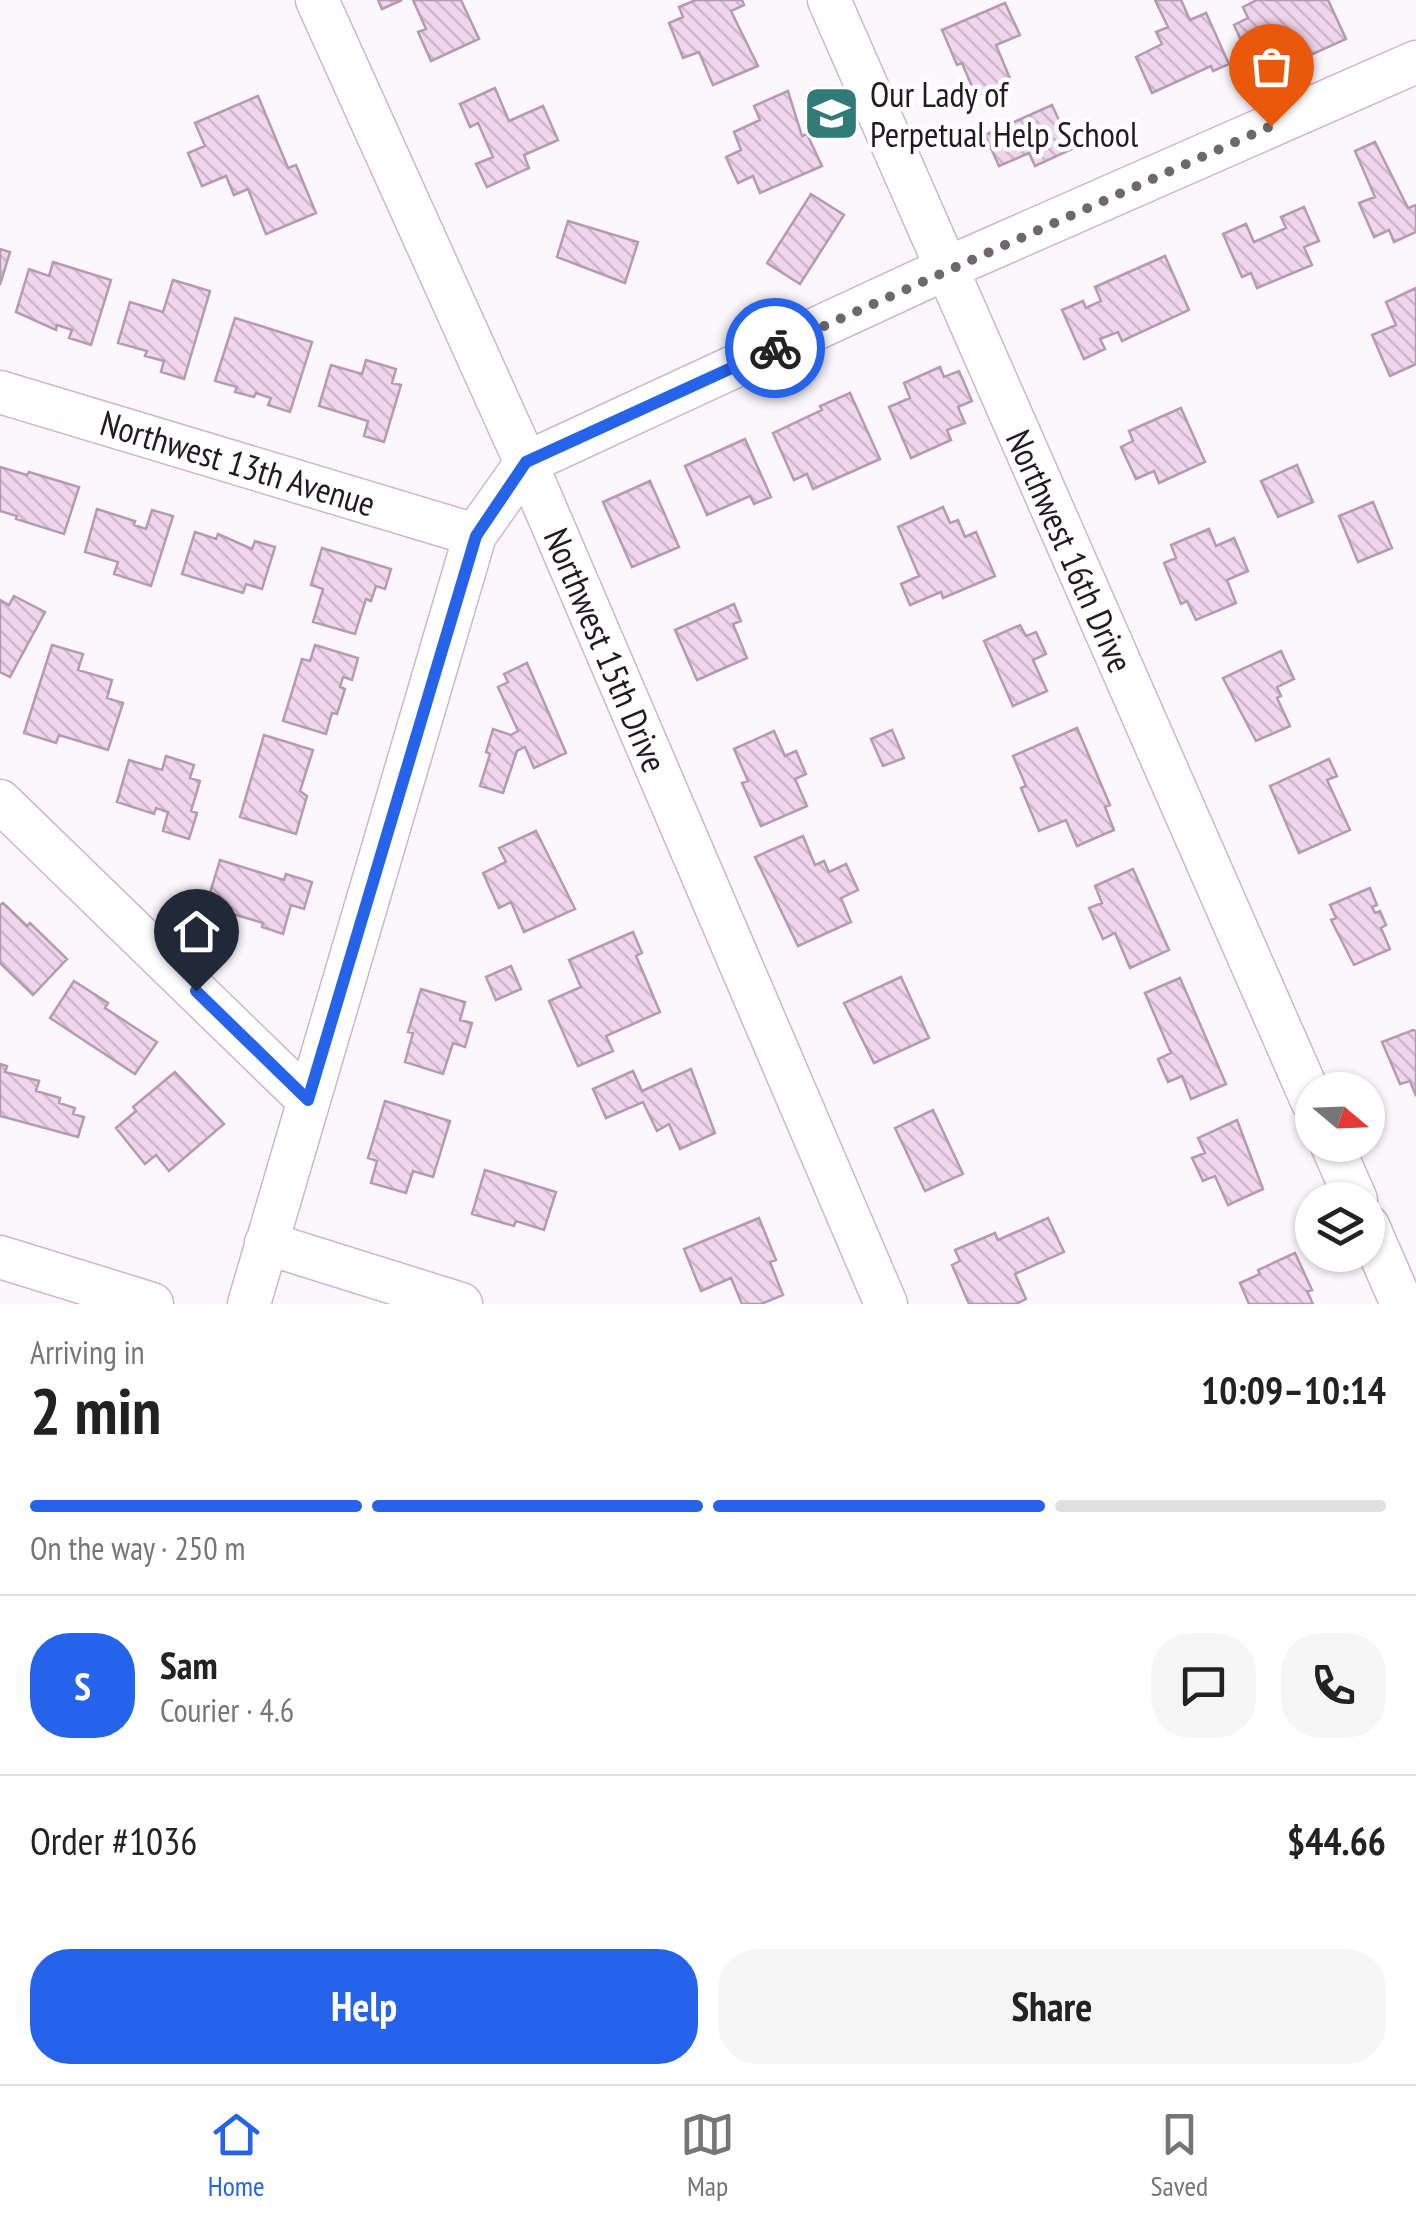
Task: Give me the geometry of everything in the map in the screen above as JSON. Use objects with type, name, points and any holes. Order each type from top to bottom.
[{"type":"street","name":"Northwest 15th Drive","points":[[317,0],[526,462],[886,1304]]},
{"type":"street","name":"Northwest 16th Drive","points":[[829,0],[1299,1072]]},
{"type":"street","points":[[249,1304],[476,536],[526,462],[945,270],[1416,62]]},
{"type":"street","name":"Northwest 13th Avenue","points":[[0,392],[476,536]]},
{"type":"street","points":[[0,801],[308,1100]]},
{"type":"street","points":[[266,1243],[461,1304]]},
{"type":"street","points":[[0,1258],[152,1304]]},
{"type":"street","points":[[1385,1265],[1402,1304]]},
{"type":"building","points":[[378,0],[402,0],[382,9]]},
{"type":"building","points":[[413,0],[461,0],[479,39],[431,61],[418,32],[426,29]]},
{"type":"building","points":[[696,0],[742,0],[744,5],[731,11],[758,66],[713,85],[699,52],[683,58],[669,23],[683,17],[679,7]]},
{"type":"building","points":[[1155,0],[1181,0],[1190,20],[1206,13],[1229,64],[1213,71],[1211,66],[1152,93],[1136,57],[1162,44],[1156,32],[1168,27]]},
{"type":"building","points":[[1257,0],[1328,0],[1346,39],[1284,67],[1278,54],[1253,66],[1234,25],[1248,18],[1243,7]]},
{"type":"building","points":[[1005,3],[1020,35],[996,45],[1011,81],[976,96],[942,30]]},
{"type":"building","points":[[495,88],[509,121],[543,106],[558,140],[524,155],[529,168],[487,187],[476,164],[493,157],[478,123],[470,127],[460,104]]},
{"type":"building","points":[[788,91],[802,136],[807,134],[822,166],[760,193],[753,176],[738,183],[726,157],[741,150],[734,132],[760,120],[754,106]]},
{"type":"building","points":[[258,96],[288,168],[296,165],[316,213],[266,234],[248,189],[234,195],[226,176],[202,186],[188,153],[205,146],[195,123]]},
{"type":"building","points":[[1052,105],[1072,149],[1035,166],[1029,153],[999,166],[985,135]]},
{"type":"building","points":[[1375,142],[1408,208],[1416,205],[1416,232],[1394,242],[1389,230],[1374,237],[1359,203],[1375,197],[1355,151]]},
{"type":"building","points":[[811,194],[844,215],[800,284],[767,263]]},
{"type":"building","points":[[1304,207],[1319,241],[1304,247],[1312,265],[1257,288],[1251,273],[1242,277],[1223,234],[1246,224],[1254,242],[1286,228],[1281,217]]},
{"type":"building","points":[[568,221],[638,242],[625,283],[557,257]]},
{"type":"building","points":[[0,249],[10,252],[0,285]]},
{"type":"building","points":[[1165,256],[1189,310],[1122,341],[1118,332],[1100,339],[1105,349],[1084,359],[1062,310],[1083,301],[1086,308],[1101,301],[1095,287]]},
{"type":"building","points":[[53,262],[111,280],[91,345],[69,338],[72,330],[57,325],[56,330],[16,312],[29,269],[49,276]]},
{"type":"building","points":[[173,280],[210,291],[184,379],[161,372],[164,361],[145,356],[147,351],[118,343],[130,302],[163,312]]},
{"type":"building","points":[[1416,288],[1416,364],[1390,376],[1372,335],[1396,325],[1386,302]]},
{"type":"building","points":[[235,318],[312,342],[290,412],[268,405],[271,398],[235,392],[237,387],[215,381]]},
{"type":"building","points":[[366,360],[396,369],[392,383],[401,385],[384,442],[364,436],[368,421],[319,406],[331,365],[362,374]]},
{"type":"building","points":[[940,367],[944,377],[959,371],[972,401],[958,407],[965,423],[947,430],[951,440],[911,458],[889,407],[910,398],[904,383]]},
{"type":"building","points":[[850,393],[880,459],[813,489],[807,474],[794,480],[773,433]]},
{"type":"building","points":[[1181,408],[1205,462],[1159,483],[1154,471],[1136,479],[1121,447],[1133,441],[1129,431]]},
{"type":"building","points":[[745,439],[771,497],[754,504],[750,496],[707,515],[685,466]]},
{"type":"building","points":[[1297,465],[1313,502],[1278,517],[1261,481]]},
{"type":"building","points":[[0,467],[79,487],[64,534],[0,511]]},
{"type":"building","points":[[650,481],[679,547],[632,567],[603,502]]},
{"type":"building","points":[[1373,502],[1392,548],[1358,562],[1339,516]]},
{"type":"building","points":[[943,507],[950,523],[958,520],[965,537],[976,532],[995,576],[943,598],[941,592],[910,605],[901,584],[919,576],[898,527]]},
{"type":"building","points":[[97,509],[135,521],[134,525],[146,529],[152,510],[173,516],[151,586],[114,574],[118,562],[85,552]]},
{"type":"building","points":[[1209,529],[1216,546],[1234,538],[1248,571],[1227,580],[1236,603],[1196,620],[1187,601],[1181,604],[1164,563],[1176,558],[1171,545]]},
{"type":"building","points":[[195,532],[216,539],[218,534],[252,549],[255,541],[275,547],[262,589],[246,584],[243,593],[182,574]]},
{"type":"building","points":[[322,548],[391,569],[385,589],[376,586],[371,601],[366,599],[355,634],[313,622],[323,589],[311,585]]},
{"type":"building","points":[[14,596],[45,612],[10,677],[0,672],[0,600],[9,605]]},
{"type":"building","points":[[734,604],[741,621],[733,624],[747,658],[697,680],[675,630]]},
{"type":"building","points":[[1020,625],[1026,636],[1036,632],[1046,654],[1033,660],[1047,691],[1013,706],[984,641]]},
{"type":"building","points":[[52,645],[83,654],[78,670],[112,680],[107,698],[123,703],[108,750],[59,735],[56,743],[24,733]]},
{"type":"building","points":[[315,645],[358,658],[352,680],[343,677],[340,687],[345,689],[326,734],[283,721],[302,659],[310,661]]},
{"type":"building","points":[[1281,651],[1294,679],[1277,687],[1281,696],[1277,698],[1290,726],[1256,741],[1223,678]]},
{"type":"building","points":[[527,663],[566,753],[534,768],[525,747],[517,751],[503,793],[480,786],[493,729],[511,735],[518,731],[498,687],[508,682],[504,674]]},
{"type":"building","points":[[1077,728],[1110,805],[1105,807],[1114,830],[1077,846],[1066,820],[1039,831],[1013,756]]},
{"type":"building","points":[[892,730],[904,758],[883,766],[871,739]]},
{"type":"building","points":[[774,731],[785,756],[796,751],[806,774],[795,779],[807,806],[761,826],[742,783],[748,781],[734,749]]},
{"type":"building","points":[[264,735],[313,750],[300,791],[307,796],[296,834],[240,817]]},
{"type":"building","points":[[166,756],[194,765],[190,778],[200,781],[191,811],[197,813],[189,839],[163,831],[168,812],[156,808],[154,814],[117,802],[129,760],[162,770]]},
{"type":"building","points":[[1329,759],[1337,776],[1327,780],[1350,830],[1299,853],[1270,786]]},
{"type":"building","points":[[536,831],[575,909],[524,932],[511,902],[499,908],[483,873],[506,862],[499,848]]},
{"type":"building","points":[[803,836],[815,865],[824,861],[829,872],[846,864],[858,890],[841,898],[851,922],[798,946],[755,857]]},
{"type":"building","points":[[220,860],[284,880],[286,874],[312,882],[304,909],[291,905],[283,934],[262,927],[263,923],[206,906]]},
{"type":"building","points":[[1133,869],[1169,950],[1130,968],[1115,933],[1103,939],[1089,908],[1102,903],[1095,886]]},
{"type":"building","points":[[1370,888],[1377,905],[1372,907],[1375,913],[1380,911],[1386,925],[1381,928],[1390,949],[1354,965],[1331,920],[1336,918],[1330,905]]},
{"type":"building","points":[[3,903],[67,959],[33,995],[0,963]]},
{"type":"building","points":[[633,932],[642,953],[636,956],[660,1012],[606,1036],[613,1051],[578,1066],[549,1001],[581,987],[569,960]]},
{"type":"building","points":[[511,966],[521,989],[496,1000],[486,977]]},
{"type":"building","points":[[901,977],[929,1038],[874,1063],[844,1003]]},
{"type":"building","points":[[1180,978],[1226,1084],[1191,1099],[1182,1076],[1168,1082],[1158,1059],[1171,1053],[1145,993]]},
{"type":"building","points":[[74,981],[108,1003],[105,1008],[157,1042],[135,1074],[50,1018]]},
{"type":"building","points":[[421,989],[465,1002],[460,1020],[472,1023],[465,1047],[453,1043],[443,1074],[405,1062],[413,1033],[408,1032]]},
{"type":"building","points":[[1413,1030],[1416,1096],[1410,1081],[1400,1084],[1382,1042]]},
{"type":"building","points":[[0,1064],[7,1066],[5,1072],[39,1081],[36,1091],[60,1098],[59,1103],[75,1108],[73,1114],[84,1117],[78,1137],[0,1116]]},
{"type":"building","points":[[691,1069],[715,1133],[680,1149],[669,1124],[657,1131],[643,1102],[606,1118],[593,1089],[633,1071],[642,1091]]},
{"type":"building","points":[[175,1072],[224,1124],[169,1171],[156,1155],[145,1164],[116,1128],[136,1111],[133,1107]]},
{"type":"building","points":[[385,1101],[450,1121],[433,1177],[413,1171],[406,1193],[371,1183],[377,1161],[368,1158]]},
{"type":"building","points":[[933,1110],[963,1174],[925,1191],[895,1128]]},
{"type":"building","points":[[1237,1120],[1263,1189],[1228,1205],[1215,1176],[1203,1181],[1192,1158],[1205,1153],[1198,1138]]},
{"type":"building","points":[[485,1170],[556,1192],[544,1230],[472,1214]]},
{"type":"building","points":[[759,1218],[776,1260],[770,1262],[783,1295],[761,1304],[742,1304],[731,1278],[701,1291],[684,1249]]},
{"type":"building","points":[[1048,1218],[1064,1252],[1015,1274],[1026,1299],[1016,1304],[969,1304],[952,1265],[960,1261],[955,1250],[995,1233],[998,1240]]},
{"type":"building","points":[[1295,1253],[1295,1272],[1304,1272],[1313,1304],[1249,1304],[1240,1283],[1260,1274],[1258,1270]]},
{"type":"way so far","points":[[775,348],[1271,126]]},
{"type":"place","name":"Our Lady of Perpetual Help School","points":[[831,114]]},
{"type":"route","points":[[196,991],[308,1100],[476,536],[526,462],[775,348]]}]
